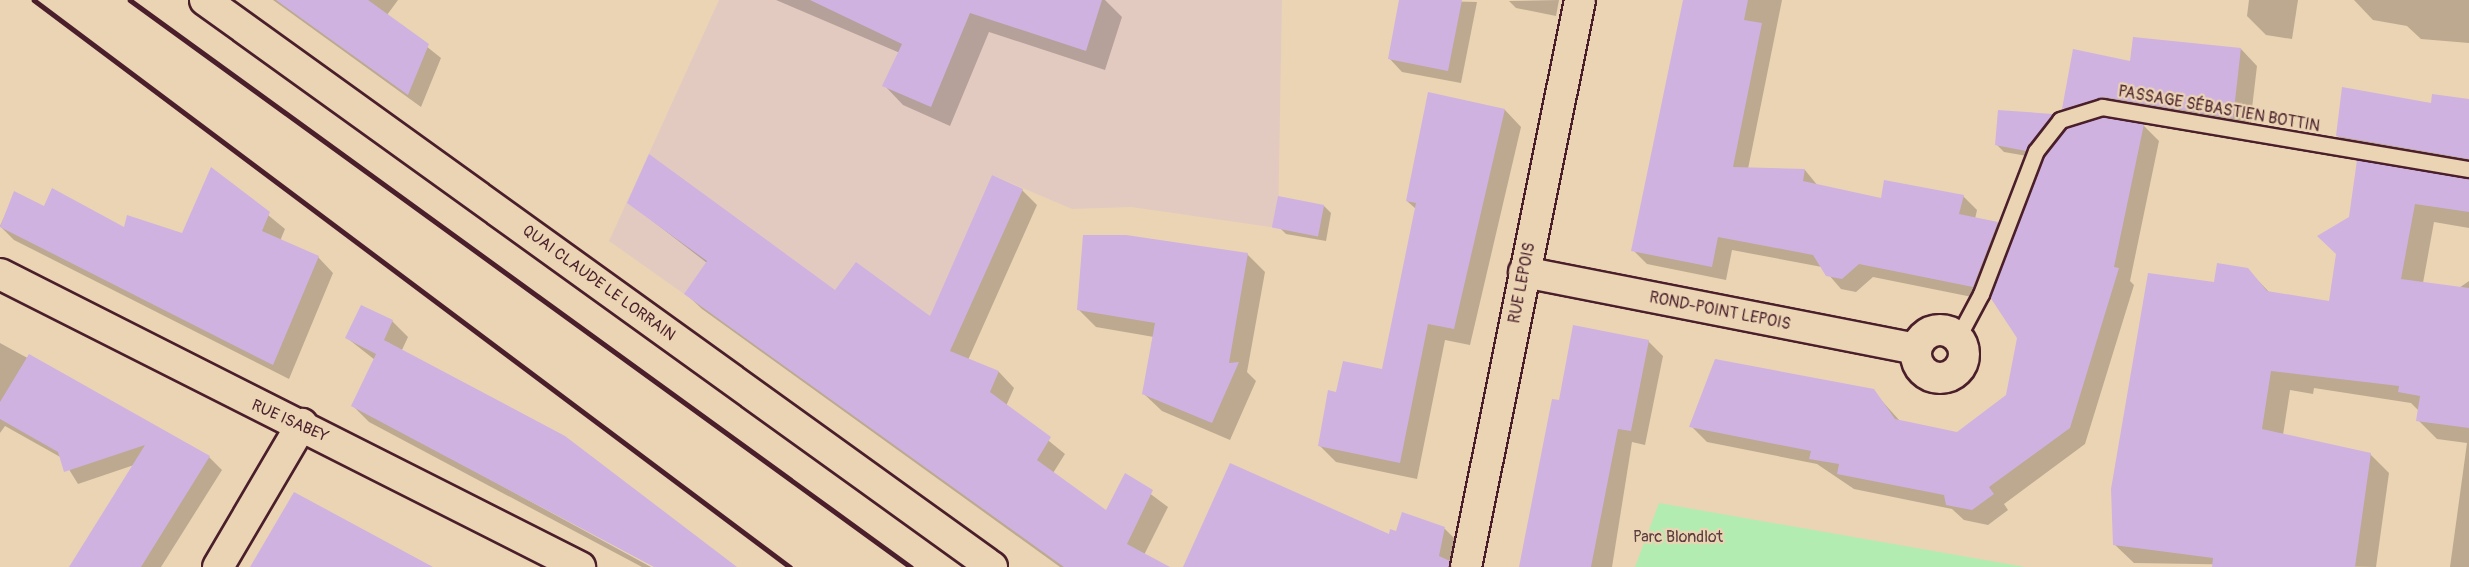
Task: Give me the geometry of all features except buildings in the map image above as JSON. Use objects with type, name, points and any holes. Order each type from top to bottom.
[{"type":"street","name":"QUAI CLAUDE LE LORRAIN","points":[[205,0],[992,567]]},
{"type":"street","name":"RUE LEPOIS","points":[[1466,567],[1580,0]]},
{"type":"street","name":"ROND-POINT LEPOIS","points":[[1524,272],[1916,349]]},
{"type":"street","name":"RUE ISABEY","points":[[0,274],[251,404],[302,424],[549,560],[580,567]]},
{"type":"street","points":[[1945,330],[1958,338],[1963,360],[1946,377],[1923,371],[1916,349],[1930,332],[1945,330]]},
{"type":"street","points":[[218,567],[302,424]]},
{"type":"lane","name":"PASSAGE SÉBASTIEN BOTTIN","points":[[1958,338],[1981,294],[2036,151],[2060,120],[2102,107],[2469,170]]},
{"type":"shaded area","points":[[719,0],[1282,0],[1278,228],[1131,207],[1072,209],[992,175],[921,337],[684,294],[609,241]]},
{"type":"green space","name":"Parc Blondlot","points":[[1659,503],[2025,567],[1635,567]]},
{"type":"railway","points":[[34,0],[790,567]]},
{"type":"railway","points":[[130,0],[911,567]]}]
